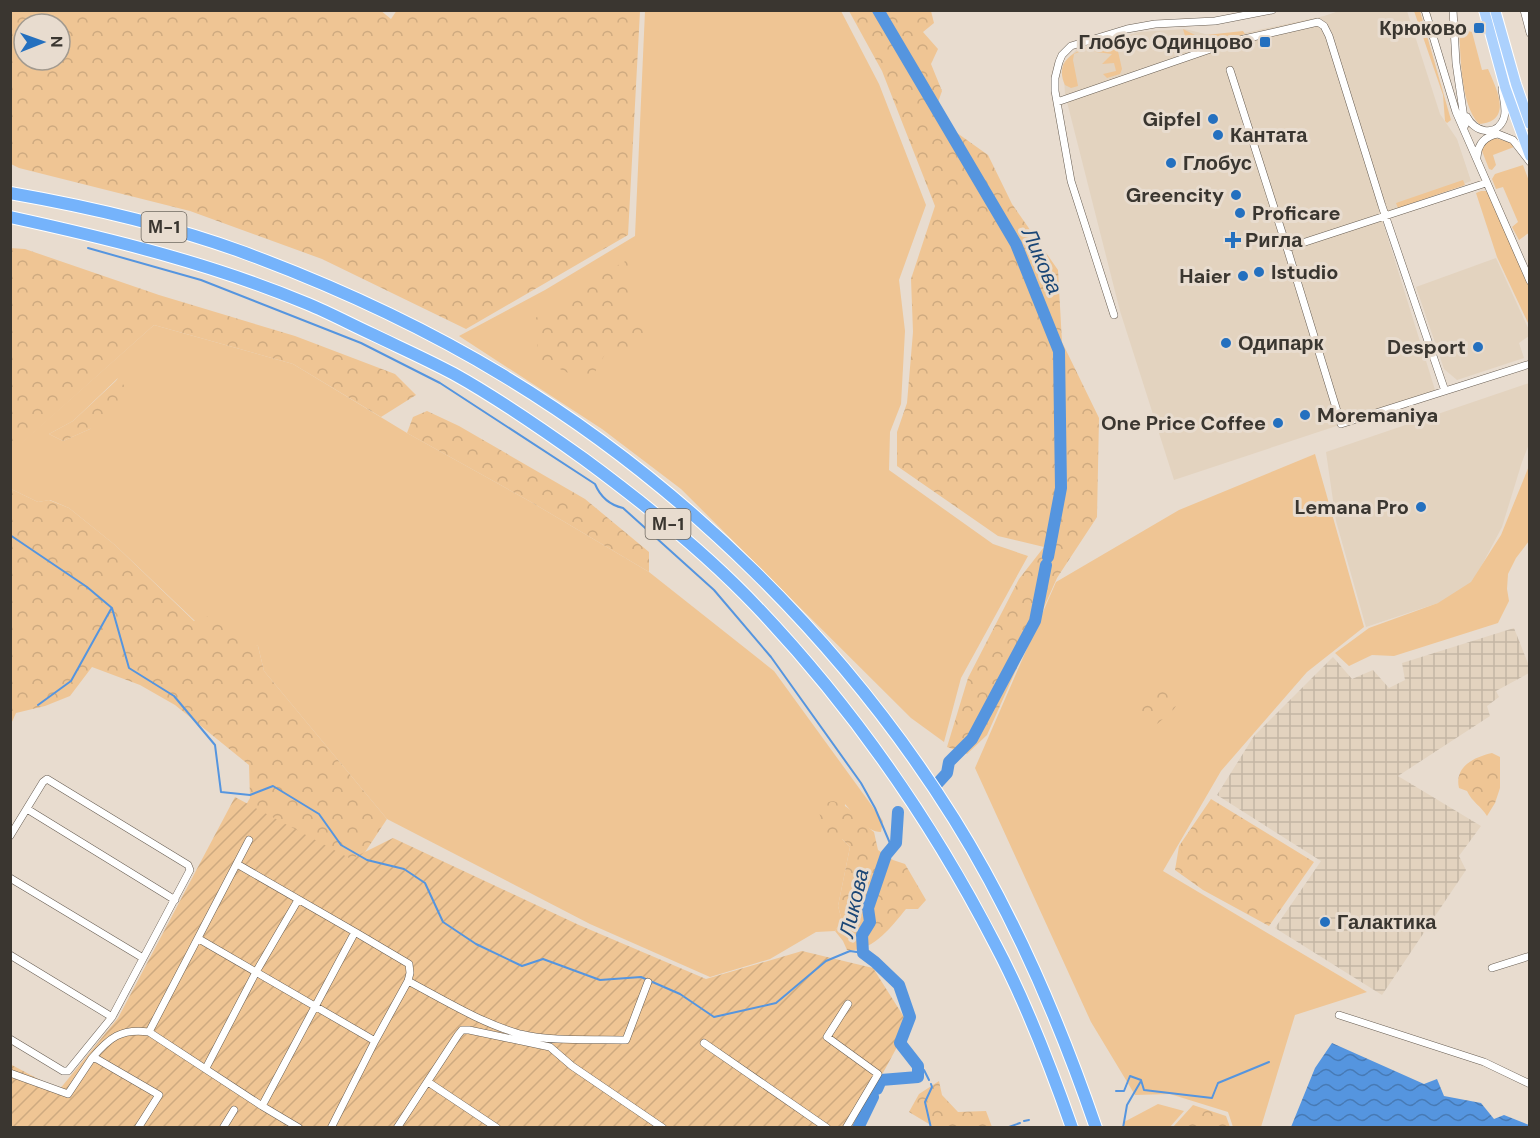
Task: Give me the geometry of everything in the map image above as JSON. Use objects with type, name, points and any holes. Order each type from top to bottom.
[{"type":"highway","name":"М-1","points":[[10,193],[77,205],[167,228],[244,253],[362,301],[457,349],[523,388],[629,463],[697,519],[775,592],[841,664],[885,719],[954,818],[1025,951],[1075,1066],[1096,1128]]},
{"type":"highway","name":"М-1","points":[[10,216],[72,230],[190,263],[255,283],[310,305],[453,373],[495,398],[615,482],[682,535],[757,607],[820,678],[859,726],[934,836],[997,947],[1026,1009],[1072,1128]]},
{"type":"main road","points":[[1484,10],[1500,68],[1530,156]]},
{"type":"main road","points":[[1495,10],[1530,124]]},
{"type":"street","points":[[1114,315],[1071,181],[1055,78],[1062,55],[1071,46],[1137,27],[1215,21],[1272,10]]},
{"type":"street","points":[[1425,10],[1450,96],[1530,280]]},
{"type":"street","points":[[1453,10],[1456,63],[1467,134]]},
{"type":"street","points":[[1524,10],[1530,33]]},
{"type":"street","points":[[1057,102],[1231,42],[1318,22],[1324,26],[1445,391]]},
{"type":"street","points":[[1463,109],[1470,123],[1477,129],[1486,131],[1499,126],[1505,114],[1500,68]]},
{"type":"street","points":[[1230,70],[1341,424],[1530,364]]},
{"type":"street","points":[[1477,160],[1480,144],[1488,137],[1498,134],[1513,140],[1530,162]]},
{"type":"street","points":[[1287,248],[1486,183]]},
{"type":"street","points":[[10,836],[46,780],[189,866],[189,874],[112,1017],[68,1071],[63,1071],[10,1039]]},
{"type":"street","points":[[27,809],[175,900]]},
{"type":"street","points":[[148,1032],[199,939],[249,840]]},
{"type":"street","points":[[237,864],[409,964],[408,981],[331,1128]]},
{"type":"street","points":[[10,878],[143,958]]},
{"type":"street","points":[[206,1068],[256,972],[298,900]]},
{"type":"street","points":[[261,1106],[355,932]]},
{"type":"street","points":[[199,939],[375,1041]]},
{"type":"street","points":[[10,955],[112,1017]]},
{"type":"street","points":[[1492,968],[1530,956]]},
{"type":"street","points":[[408,981],[494,1024],[522,1034],[569,1039],[614,1040],[626,1040],[648,982]]},
{"type":"street","points":[[846,1128],[878,1074],[827,1037],[848,1004]]},
{"type":"street","points":[[1339,1015],[1484,1062],[1530,1084]]},
{"type":"street","points":[[10,1073],[68,1094],[92,1058],[115,1036],[133,1029],[148,1032],[298,1128]]},
{"type":"street","points":[[397,1128],[462,1030],[550,1047],[572,1066],[663,1128]]},
{"type":"street","points":[[704,1043],[827,1128]]},
{"type":"street","points":[[92,1058],[159,1095],[138,1128]]},
{"type":"street","points":[[428,1082],[497,1128]]},
{"type":"street","points":[[223,1128],[234,1110]]},
{"type":"shaded area","points":[[1339,11],[1407,11],[1440,114],[1457,139],[1471,181],[1381,216],[1436,393],[1174,480],[1120,311],[1065,94],[1063,64],[1077,49],[1139,32],[1185,29],[1221,38]]},
{"type":"shaded area","points":[[1496,258],[1529,330],[1529,336],[1519,343],[1524,358],[1457,380],[1444,369],[1416,287]]},
{"type":"shaded area","name":"Lemana Pro","points":[[1529,383],[1529,444],[1502,527],[1473,582],[1441,602],[1366,627],[1336,521],[1326,452]]},
{"type":"shaded area","points":[[1514,628],[1529,666],[1529,673],[1496,691],[1499,697],[1487,706],[1490,716],[1398,776],[1481,826],[1459,856],[1466,870],[1382,995],[1275,928],[1321,861],[1217,795],[1254,736],[1333,657],[1352,679],[1373,670],[1389,688],[1405,680],[1402,663]]},
{"type":"green space","points":[[380,10],[391,19],[397,10],[640,11],[628,235],[466,329],[322,259],[190,211],[19,168],[11,164],[11,11]]},
{"type":"green space","points":[[645,11],[841,11],[879,84],[926,205],[899,280],[905,331],[901,404],[890,432],[889,470],[993,544],[1028,556],[961,678],[944,742],[911,718],[681,489],[602,429],[459,336],[545,290],[635,236]]},
{"type":"green space","points":[[849,11],[931,11],[934,23],[923,32],[938,49],[931,64],[942,91],[937,105],[943,123],[988,155],[1012,204],[1058,270],[1062,342],[1099,418],[1097,517],[1057,578],[987,735],[967,754],[947,747],[968,678],[1019,579],[1044,547],[998,536],[897,466],[897,432],[907,403],[913,332],[911,279],[935,206],[882,71]]},
{"type":"green space","points":[[1414,11],[1420,11],[1451,120],[1447,123],[1443,95]]},
{"type":"green space","points":[[1183,29],[1197,36],[1243,31],[1245,34],[1189,50]]},
{"type":"green space","points":[[1459,29],[1472,32],[1482,70],[1488,69],[1498,94],[1499,110],[1490,122],[1479,124],[1468,105],[1461,66]]},
{"type":"green space","points":[[1115,38],[1122,69],[1120,74],[1107,78],[1103,74],[1116,71],[1114,63],[1102,64],[1112,54],[1096,52],[1092,47],[1074,54],[1078,86],[1071,88],[1065,85],[1062,74],[1063,65],[1068,58],[1076,52]]},
{"type":"green space","points":[[1492,137],[1512,143],[1514,147],[1493,155],[1496,165],[1492,170],[1489,169],[1482,151],[1482,144]]},
{"type":"green space","points":[[1523,165],[1529,181],[1530,232],[1519,240],[1512,227],[1518,222],[1503,187],[1496,189],[1492,179],[1495,174]]},
{"type":"green space","points":[[1463,180],[1465,185],[1398,208],[1396,203]]},
{"type":"green space","points":[[1486,191],[1489,195],[1529,285],[1529,325],[1497,257],[1476,193]]},
{"type":"green space","points":[[10,248],[25,249],[159,295],[295,336],[395,374],[416,395],[381,417],[293,364],[154,325],[11,453]]},
{"type":"green space","points":[[631,258],[628,305],[659,335],[628,352],[605,354],[589,383],[539,359],[534,319],[593,279]]},
{"type":"green space","points":[[154,325],[293,364],[407,433],[531,502],[649,572],[774,671],[883,821],[881,832],[870,829],[845,804],[842,839],[850,847],[838,906],[842,921],[835,931],[816,932],[770,959],[710,977],[590,924],[387,819],[264,671],[258,646],[195,621],[115,545],[69,508],[50,500],[38,502],[11,489],[10,453]],"holes":[[[118,378],[90,429],[63,441],[49,434],[73,421]]]},
{"type":"green space","points":[[119,378],[127,390],[122,407],[90,429],[63,441],[49,434],[73,421]]},
{"type":"green space","points":[[427,411],[459,426],[585,499],[649,552],[649,572],[531,502],[407,433],[413,417]]},
{"type":"green space","points":[[1315,454],[1364,627],[1307,672],[1221,771],[1163,871],[1367,992],[1295,1015],[1261,1127],[1233,1127],[1228,1112],[1170,1094],[1135,1095],[1091,1022],[975,768],[1056,582],[1179,510]]},
{"type":"green space","points":[[1529,466],[1529,541],[1516,558],[1508,574],[1509,601],[1498,623],[1394,656],[1372,655],[1349,666],[1335,653],[1369,628],[1438,603],[1471,582],[1501,535]]},
{"type":"green space","points":[[11,489],[38,502],[49,500],[69,508],[115,545],[194,621],[209,616],[258,646],[264,671],[387,819],[332,902],[237,820],[250,798],[249,765],[175,705],[140,685],[92,667],[70,696],[45,706],[16,713],[11,724]]},
{"type":"green space","points":[[1164,682],[1176,688],[1181,698],[1174,709],[1156,725],[1138,720],[1137,702],[1152,686]]},
{"type":"green space","points":[[1492,753],[1500,757],[1500,788],[1487,816],[1467,791],[1459,788],[1458,781],[1462,769],[1467,764]]},
{"type":"green space","points":[[235,797],[351,859],[393,838],[579,925],[706,979],[802,951],[873,968],[909,1025],[853,1128],[11,1127],[10,1064],[59,1090],[118,1018]]},
{"type":"green space","points":[[1211,799],[1314,862],[1269,926],[1203,890],[1175,870],[1179,846]]},
{"type":"green space","points":[[833,801],[850,810],[874,832],[878,850],[893,860],[905,864],[926,900],[918,909],[906,909],[881,937],[856,950],[847,950],[835,931],[842,921],[838,906],[850,847],[842,839],[829,841],[823,830],[819,811],[824,803]]},
{"type":"green space","points":[[939,1081],[942,1095],[958,1112],[986,1111],[992,1127],[934,1127],[909,1112],[919,1094]]},
{"type":"green space","points":[[1158,1104],[1184,1111],[1170,1127],[1125,1127],[1124,1122]]},
{"type":"green space","points":[[1193,1105],[1226,1116],[1230,1127],[1173,1127]]},
{"type":"water","points":[[1332,1043],[1424,1084],[1437,1079],[1444,1096],[1481,1103],[1494,1119],[1504,1115],[1529,1125],[1529,1127],[1291,1127],[1315,1068]]},
{"type":"waterway","name":"Ликова","points":[[878,10],[1016,244],[1059,351],[1061,488],[1048,557]]},
{"type":"waterway","points":[[88,248],[201,280],[361,343],[440,383],[595,484],[606,499],[623,508],[714,590],[771,657],[861,783],[875,808],[892,848]]},
{"type":"waterway","points":[[10,535],[87,587],[112,608],[129,668],[174,696],[215,745],[221,792],[250,795],[273,786],[319,814],[341,845],[367,860],[404,869],[425,883],[443,922],[476,944],[522,966],[543,959],[600,980],[641,977],[680,994],[714,1017],[776,1003],[826,961],[850,951],[863,953]]},
{"type":"waterway","name":"Ликова","points":[[936,785],[947,773],[949,762],[972,739],[1035,621],[1046,565]]},
{"type":"waterway","points":[[38,705],[71,681],[111,609]]},
{"type":"waterway","name":"Ликова","points":[[877,1089],[881,1080],[918,1077],[918,1066],[900,1043],[910,1017],[899,985],[863,953],[862,935],[870,922],[868,908],[886,855],[896,843],[898,812]]},
{"type":"waterway","points":[[1116,1091],[1124,1091],[1130,1076],[1141,1080],[1144,1090],[1212,1098],[1218,1083],[1269,1062]]},
{"type":"waterway","points":[[918,1070],[924,1070],[929,1080]]},
{"type":"waterway","points":[[1123,1128],[1127,1105],[1141,1081]]},
{"type":"waterway","points":[[931,1084],[932,1087],[925,1102],[931,1128]]},
{"type":"waterway","name":"Ликова","points":[[858,1128],[873,1097]]},
{"type":"waterway","points":[[1024,1121],[1029,1120]]},
{"type":"waterway","points":[[1006,1128],[1020,1123]]},
{"type":"place","name":"Крюково","points":[[1479,28]]},
{"type":"place","name":"Глобус Одинцово","points":[[1265,42]]},
{"type":"place","name":"Gipfel","points":[[1213,119]]},
{"type":"place","name":"Кантата","points":[[1218,135]]},
{"type":"place","name":"Глобус","points":[[1171,163]]},
{"type":"place","name":"Greencity","points":[[1236,195]]},
{"type":"place","name":"Proficare","points":[[1240,213]]},
{"type":"place","name":"Ригла","points":[[1233,240]]},
{"type":"place","name":"Istudio","points":[[1259,272]]},
{"type":"place","name":"Haier","points":[[1243,276]]},
{"type":"place","name":"Одипарк","points":[[1226,343]]},
{"type":"place","name":"Desport","points":[[1478,347]]},
{"type":"place","name":"Moremaniya","points":[[1305,415]]},
{"type":"place","name":"One Price Coffee","points":[[1278,423]]},
{"type":"place","name":"Lemana Pro","points":[[1421,507]]},
{"type":"place","name":"Галактика","points":[[1325,922]]}]
